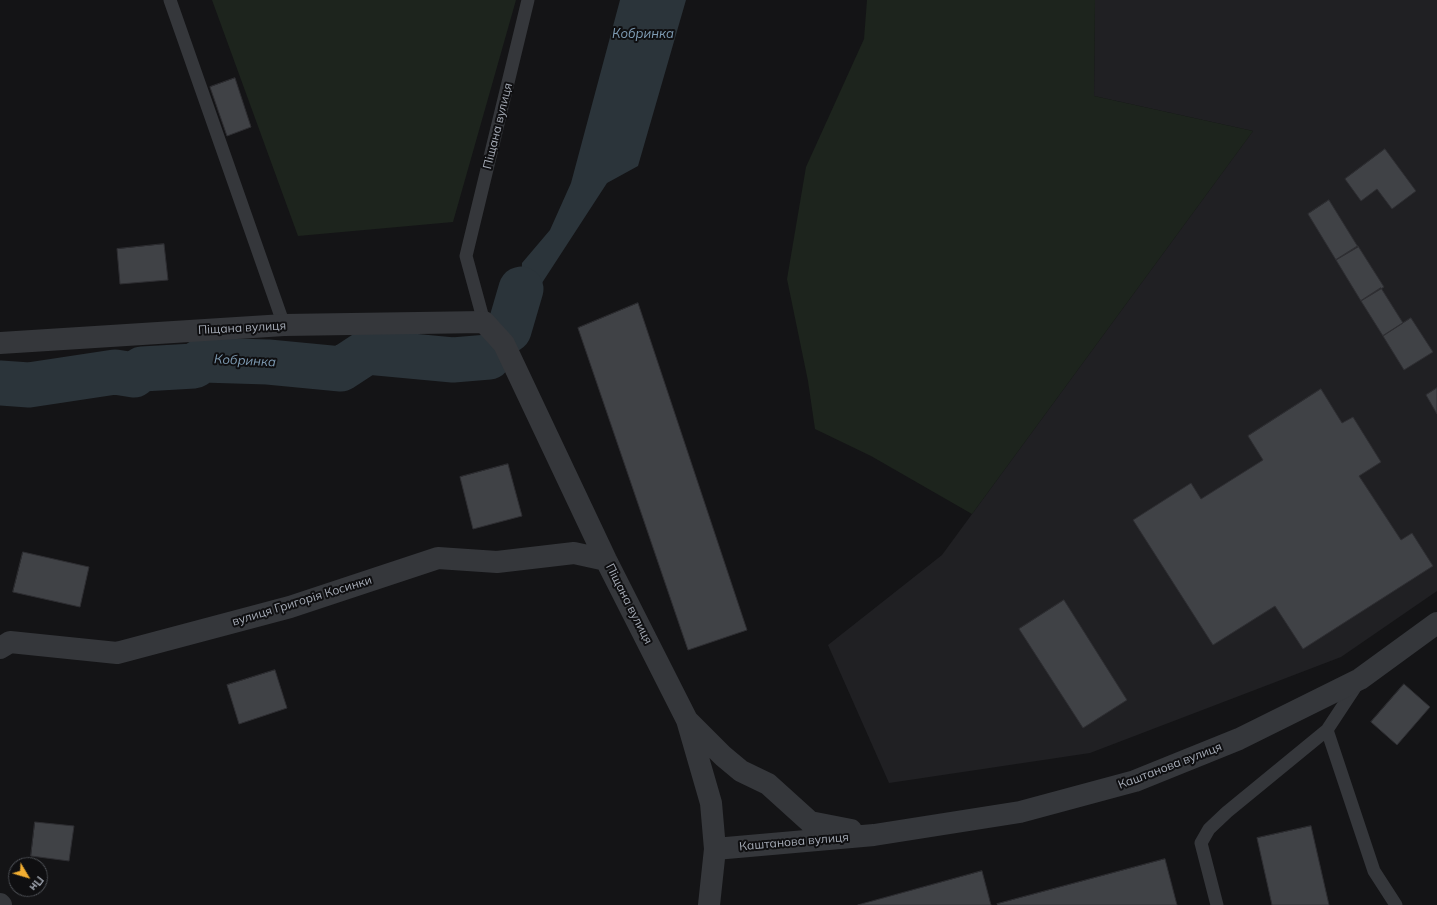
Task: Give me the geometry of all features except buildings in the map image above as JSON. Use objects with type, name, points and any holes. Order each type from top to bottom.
[{"type":"street","name":"Піщана вулиця","points":[[0,343],[284,325],[484,322],[504,344],[606,560],[686,720],[711,803],[715,849],[709,905]]},
{"type":"street","name":"вулиця Григорія Косинки","points":[[0,648],[10,642],[117,654],[290,607],[438,558],[497,562],[574,553],[606,560]]},
{"type":"street","name":"Каштанова вулиця","points":[[715,849],[874,835],[1020,812],[1135,781],[1239,739],[1360,679],[1437,623]]},
{"type":"street","name":"Каштанова вулиця","points":[[686,720],[723,756],[741,771],[768,784],[810,822],[874,835]]},
{"type":"lane","points":[[170,0],[284,325]]},
{"type":"lane","name":"Піщана вулиця","points":[[484,322],[466,256],[528,0]]},
{"type":"lane","points":[[1218,905],[1201,843],[1208,829],[1327,730],[1360,679]]},
{"type":"lane","points":[[1327,730],[1374,871],[1396,905]]},
{"type":"shaded area","points":[[212,0],[516,0],[453,222],[298,236]]},
{"type":"shaded area","points":[[867,0],[1095,0],[1094,96],[1253,131],[972,514],[871,456],[815,429],[808,381],[787,279],[806,167],[864,39]]},
{"type":"shaded area","points":[[1095,0],[1437,0],[1437,591],[1341,657],[1090,753],[889,783],[828,645],[942,555],[1253,131],[1094,96]]},
{"type":"water","name":"Кобринка","points":[[620,0],[686,0],[638,166],[607,183],[540,286],[521,289],[522,263],[550,230],[571,183]]},
{"type":"waterway","name":"Кобринка","points":[[509,330],[521,289]]},
{"type":"waterway","name":"Кобринка","points":[[0,383],[29,385],[115,372],[134,375],[142,369],[194,366],[203,360],[268,362],[341,369],[367,352],[453,360],[489,357]]}]
